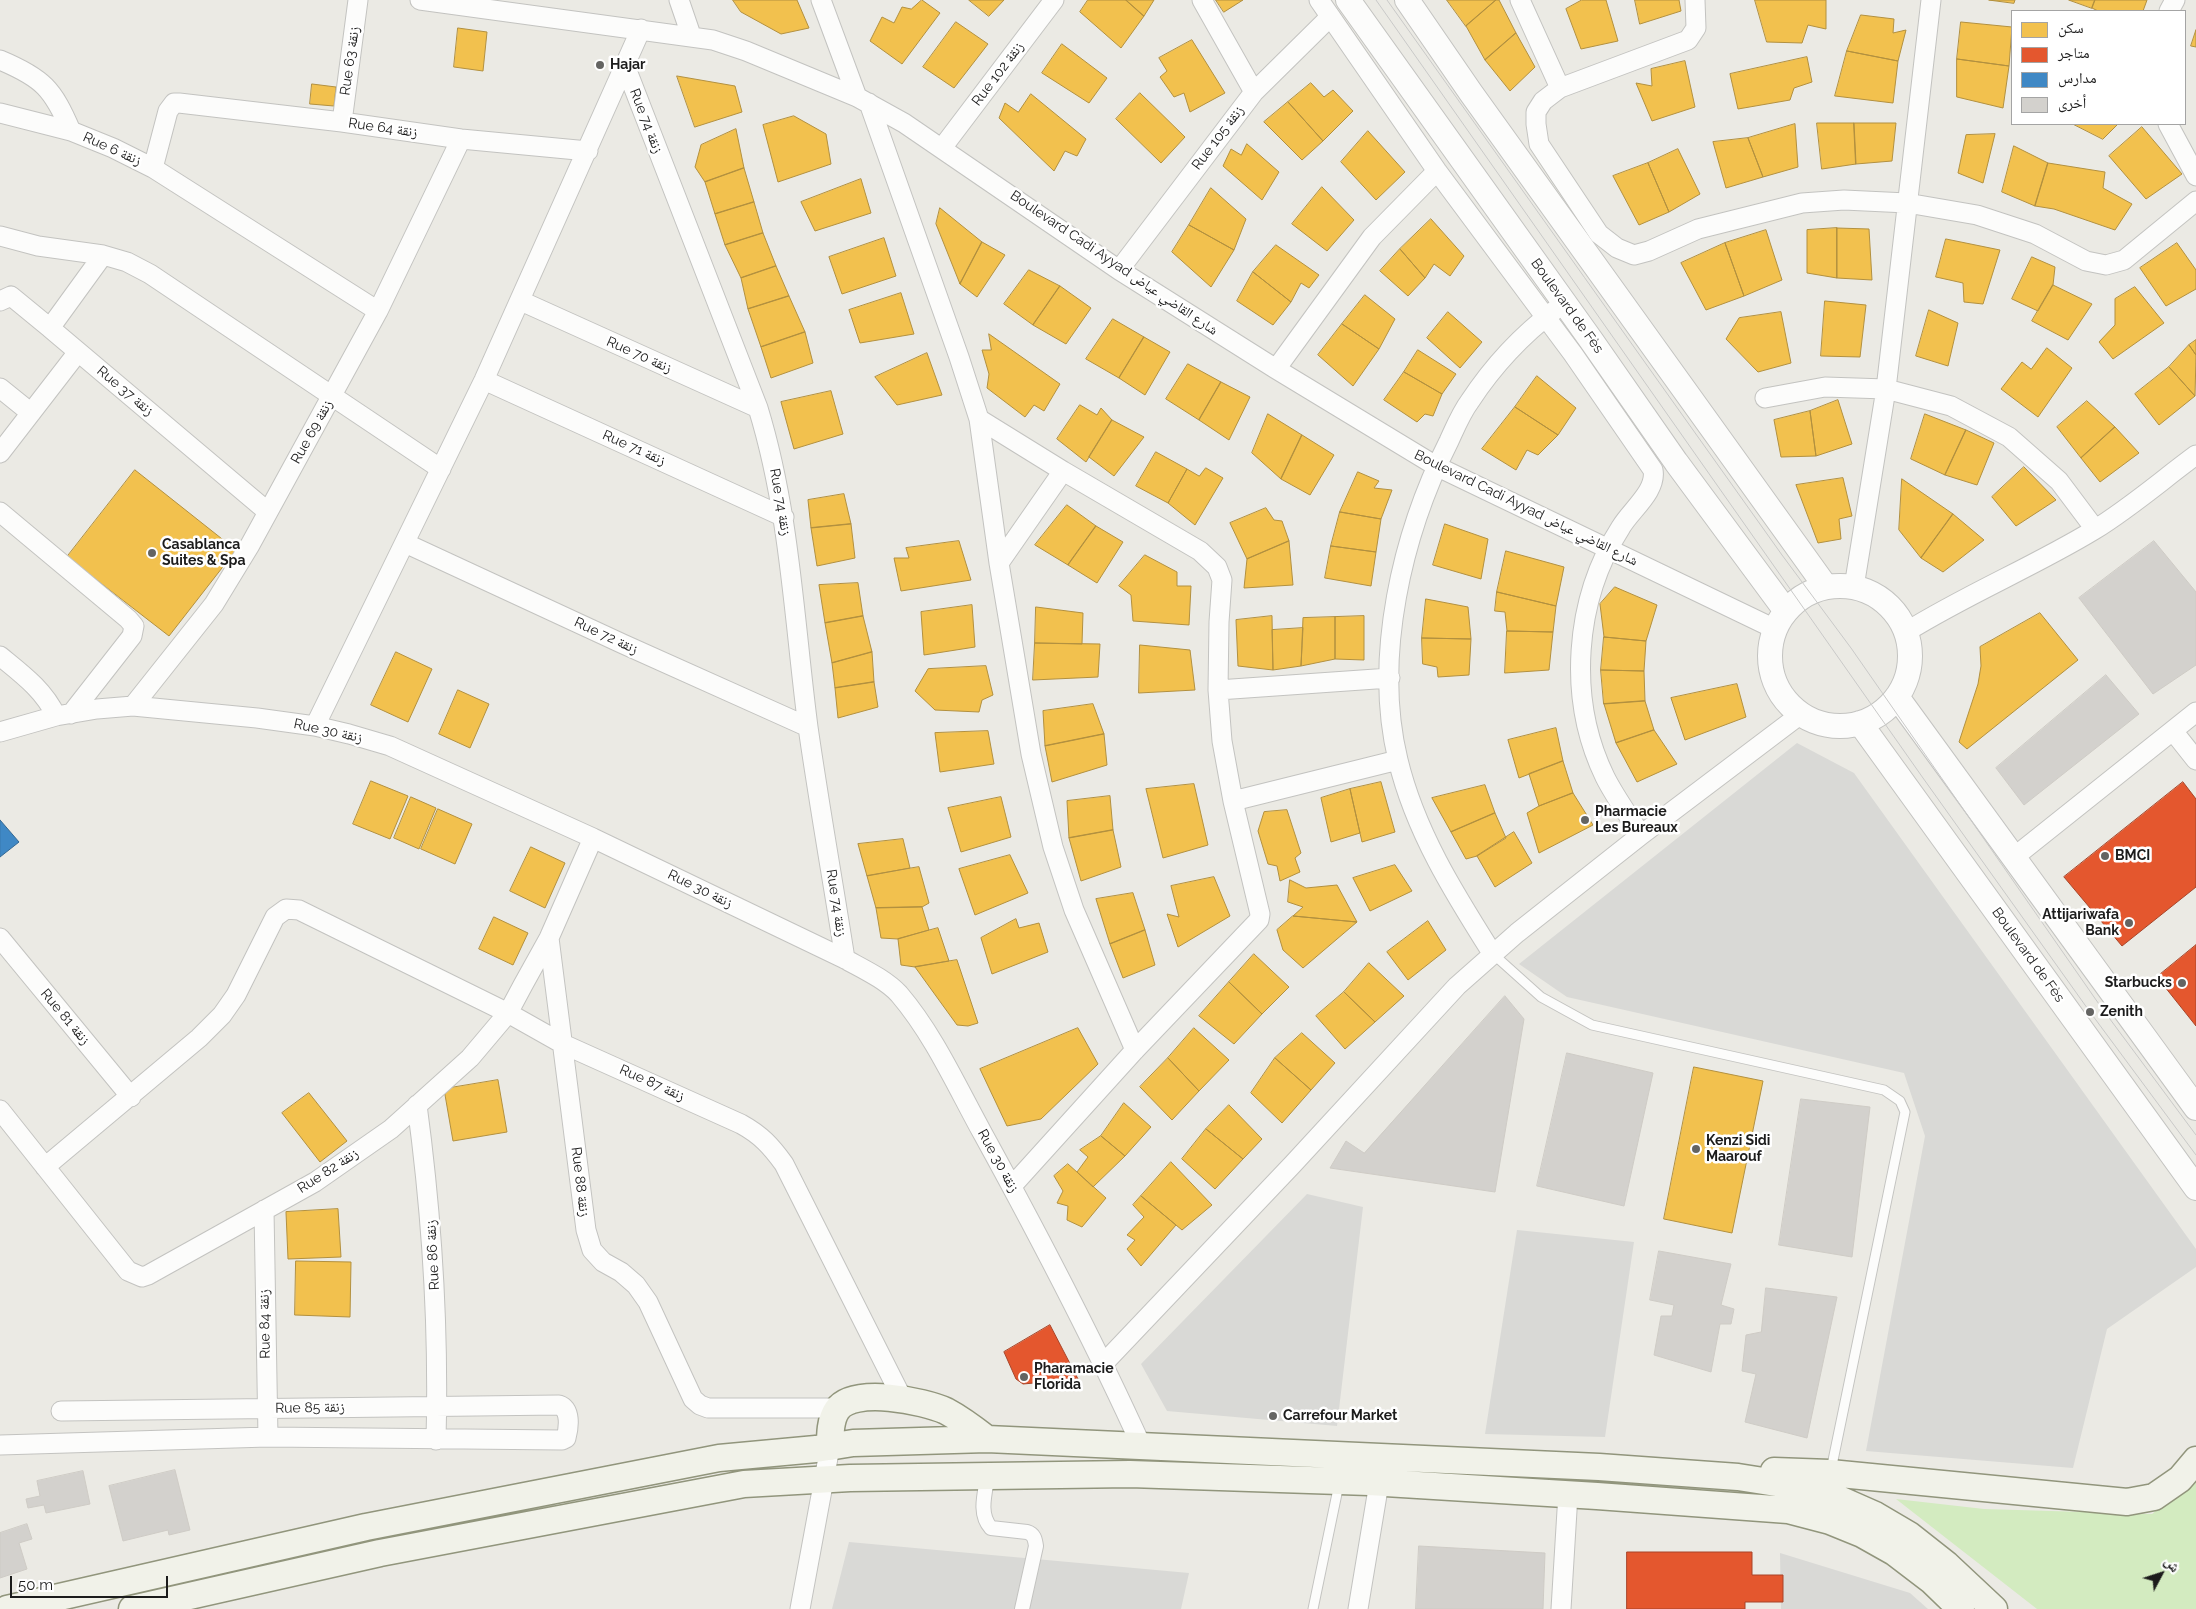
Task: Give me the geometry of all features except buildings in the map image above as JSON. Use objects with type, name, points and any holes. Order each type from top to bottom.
[{"type":"main road","points":[[830,1447],[831,1426],[837,1408],[850,1400],[882,1397],[902,1398],[921,1402],[945,1411],[964,1421],[987,1439]]},
{"type":"main road","points":[[7,1609],[366,1526],[719,1458],[853,1443],[987,1439],[1608,1468],[1738,1477],[1795,1486],[1841,1500],[1875,1515],[1909,1535],[1946,1565],[1994,1609]]},
{"type":"main road","points":[[1738,1477],[1782,1470],[1830,1473],[2127,1502],[2154,1497],[2180,1480],[2196,1460]]},
{"type":"main road","points":[[132,1609],[380,1553],[744,1484],[988,1474],[1130,1474],[1379,1483],[1788,1510],[1830,1521],[1862,1534],[1894,1552],[1932,1582],[1961,1609]]},
{"type":"street","name":"Rue 63 زنقة","points":[[342,122],[358,0]]},
{"type":"street","name":"Boulevard Cadi Ayyad شارع القاضي عياض","points":[[420,0],[691,35],[746,51],[863,100],[942,148],[1119,270],[1276,369],[1436,466],[1607,548],[1780,620]]},
{"type":"street","points":[[679,0],[691,35]]},
{"type":"street","points":[[821,0],[863,100],[959,357],[979,419],[999,563],[1031,754],[1053,847],[1074,910],[1135,1050]]},
{"type":"street","name":"Rue 102 زنقة","points":[[942,148],[1054,0]]},
{"type":"street","points":[[1202,0],[1254,92]]},
{"type":"street","points":[[1319,0],[1438,171],[1653,470],[1652,484],[1607,548],[1592,592],[1580,643],[1581,683],[1588,732],[1605,777],[1641,835]]},
{"type":"street","name":"Boulevard de Fès","points":[[1348,0],[1676,462],[1780,620]]},
{"type":"street","points":[[1406,0],[1826,587]]},
{"type":"street","points":[[1520,0],[1560,88]]},
{"type":"street","points":[[1695,0],[1696,28],[1688,40],[1560,88],[1543,101],[1536,112],[1539,144],[1599,234],[1616,248],[1634,255],[1649,251],[1698,229],[1802,203],[1844,200],[1907,203],[1977,215],[2035,234],[2086,261],[2106,265],[2124,260],[2196,201]]},
{"type":"street","points":[[1854,587],[1886,389],[1931,0]]},
{"type":"street","name":"Rue 105 زنقة","points":[[1119,270],[1254,92],[1330,17]]},
{"type":"street","points":[[315,726],[484,380],[642,29]]},
{"type":"street","points":[[0,60],[26,71],[47,86],[59,104],[71,131]]},
{"type":"street","name":"Rue 74 زنقة","points":[[626,68],[758,408],[770,448],[784,517],[808,727],[845,959]]},
{"type":"street","name":"Rue 6 زنقة","points":[[0,113],[71,131],[113,148],[153,168],[168,111],[174,103],[179,103]]},
{"type":"street","name":"Rue 64 زنقة","points":[[179,103],[342,122],[461,139],[588,151]]},
{"type":"street","points":[[2169,125],[2196,176]]},
{"type":"street","name":"Rue 69 زنقة","points":[[132,706],[214,604],[268,512],[378,312],[461,139]]},
{"type":"street","points":[[153,168],[378,312]]},
{"type":"street","points":[[1276,369],[1372,237],[1438,171]]},
{"type":"street","points":[[0,236],[38,246],[103,255],[127,262],[150,274],[441,469]]},
{"type":"street","points":[[50,328],[103,255]]},
{"type":"street","name":"Rue 37 زنقة","points":[[0,301],[11,296],[268,512]]},
{"type":"street","name":"Rue 70 زنقة","points":[[521,301],[758,408]]},
{"type":"street","points":[[1492,954],[1435,856],[1415,813],[1398,760],[1391,719],[1392,626],[1404,564],[1420,505],[1436,466],[1468,402],[1487,376],[1510,350],[1545,318],[1564,304]]},
{"type":"street","points":[[0,454],[78,352]]},
{"type":"street","name":"Rue 71 زنقة","points":[[484,380],[784,517]]},
{"type":"street","points":[[1765,398],[1825,387],[1886,389],[1950,406],[2010,437],[2059,481],[2095,529]]},
{"type":"street","points":[[0,388],[31,413]]},
{"type":"street","points":[[979,419],[1063,471],[1200,551],[1217,567],[1222,580],[1218,690],[1222,741],[1233,801],[1260,908],[1259,920],[1135,1050],[1012,1186]]},
{"type":"street","points":[[1906,632],[1933,615],[2011,576],[2095,529],[2196,455]]},
{"type":"street","points":[[999,563],[1063,471]]},
{"type":"street","points":[[0,512],[134,626],[132,636],[64,715],[40,690],[0,656]]},
{"type":"street","name":"Rue 72 زنقة","points":[[405,543],[808,727]]},
{"type":"street","points":[[1826,587],[1854,587],[1872,593],[1888,605],[1900,620],[1909,644],[1910,662],[1906,680],[1897,697],[1882,712],[1860,723],[1829,725],[1817,722],[1801,714],[1782,696],[1772,672],[1770,654],[1780,620],[1801,597],[1826,587]]},
{"type":"street","points":[[1218,690],[1390,678]]},
{"type":"street","points":[[1897,697],[2196,1106]]},
{"type":"street","name":"Rue 30 زنقة","points":[[0,732],[64,715],[132,706],[189,710],[315,726],[390,746],[594,838],[845,959],[876,976],[897,993],[917,1017],[939,1053],[1012,1186],[1104,1363],[1141,1445]]},
{"type":"street","points":[[2013,858],[2196,712]]},
{"type":"street","points":[[1104,1363],[1293,1164],[1457,986],[1492,954],[1641,835],[1801,714]]},
{"type":"street","name":"Boulevard de Fès","points":[[1860,723],[2196,1188]]},
{"type":"street","points":[[2173,731],[2196,760]]},
{"type":"street","points":[[1233,801],[1398,760]]},
{"type":"street","name":"Rue 82 زنقة","points":[[0,1110],[128,1271],[142,1277],[148,1275],[315,1182],[391,1129],[470,1058],[508,1013],[549,938],[594,838]]},
{"type":"street","name":"Rue 87 زنقة","points":[[131,1096],[199,1038],[222,1015],[236,995],[275,917],[286,909],[299,910],[508,1013],[563,1044],[741,1124],[759,1134],[784,1164],[902,1398]]},
{"type":"street","name":"Rue 81 زنقة","points":[[0,938],[131,1096]]},
{"type":"street","name":"Rue 88 زنقة","points":[[549,938],[586,1230],[592,1250],[603,1262],[621,1272],[636,1285],[648,1302],[690,1392],[700,1405],[708,1408],[837,1408]]},
{"type":"street","points":[[45,1166],[131,1096]]},
{"type":"street","name":"Rue 86 زنقة","points":[[417,1105],[431,1218],[437,1406],[436,1440]]},
{"type":"street","name":"Rue 84 زنقة","points":[[264,1210],[268,1437]]},
{"type":"street","name":"Rue 85 زنقة","points":[[61,1411],[559,1405],[564,1407],[568,1413],[568,1432],[564,1440],[436,1440]]},
{"type":"street","points":[[0,1445],[268,1437],[436,1440]]},
{"type":"street","points":[[800,1609],[830,1447]]},
{"type":"street","points":[[988,1474],[983,1510],[985,1521],[991,1528],[1027,1532],[1032,1534],[1035,1539],[1036,1546],[1022,1609]]},
{"type":"street","points":[[1358,1609],[1379,1483]]},
{"type":"street","points":[[1561,1609],[1568,1494]]},
{"type":"lane","points":[[1492,954],[1541,997],[1592,1025],[1884,1090],[1900,1102],[1904,1112],[1830,1473]]},
{"type":"lane","points":[[1313,1609],[1340,1482]]},
{"type":"green space","points":[[2196,1478],[2196,1609],[2037,1609],[1896,1499],[1984,1509],[2152,1514]]},
{"type":"shaded area","points":[[1797,743],[1854,773],[2196,1249],[2196,1267],[2107,1329],[2073,1468],[1866,1451],[1925,1136],[1904,1073],[1567,997],[1519,964]]},
{"type":"shaded area","points":[[1307,1194],[1363,1207],[1337,1426],[1167,1411],[1141,1364]]},
{"type":"shaded area","points":[[1517,1230],[1634,1242],[1605,1437],[1485,1434]]},
{"type":"shaded area","points":[[849,1542],[1189,1573],[1181,1609],[832,1609]]},
{"type":"shaded area","points":[[1780,1553],[1910,1593],[1928,1609],[1781,1609]]},
{"type":"tram line","points":[[1376,0],[1923,778],[2090,1012],[2196,1155]]},
{"type":"tram line","points":[[1387,0],[1782,555],[1851,648],[2101,1007],[2196,1135]]},
{"type":"place","name":"Hajar","points":[[600,65]]},
{"type":"place","name":"Casablanca Suites & Spa","points":[[152,553]]},
{"type":"place","name":"Pharmacie Les Bureaux","points":[[1585,820]]},
{"type":"place","name":"BMCI","points":[[2105,856]]},
{"type":"place","name":"Attijariwafa Bank","points":[[2129,923]]},
{"type":"place","name":"Starbucks","points":[[2182,983]]},
{"type":"place","name":"Zenith","points":[[2090,1012]]},
{"type":"place","name":"Kenzi Sidi Maarouf","points":[[1696,1149]]},
{"type":"place","name":"Pharamacie Florida","points":[[1024,1377]]},
{"type":"place","name":"Carrefour Market","points":[[1273,1416]]}]
